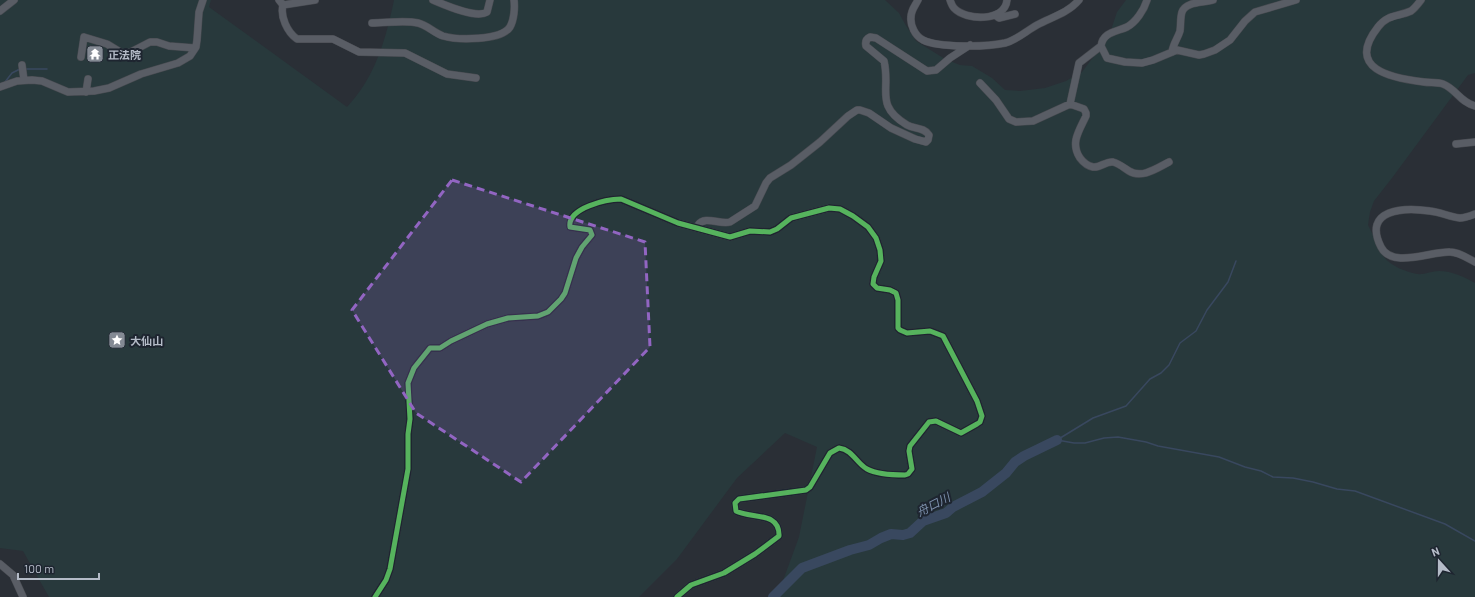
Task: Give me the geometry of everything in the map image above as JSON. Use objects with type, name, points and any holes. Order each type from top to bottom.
[{"type":"street","points":[[0,11],[14,0]]},
{"type":"street","points":[[0,87],[17,81],[38,80],[68,92],[86,92],[109,88],[141,74],[178,63],[190,56],[195,48],[199,12],[203,0]]},
{"type":"street","points":[[315,0],[281,2],[282,16],[293,36],[297,38],[333,39],[352,50],[359,52],[405,53],[447,74],[476,78]]},
{"type":"street","points":[[436,1],[479,15],[487,12],[490,0]]},
{"type":"street","points":[[372,23],[419,23],[441,35],[454,38],[469,39],[494,35],[504,32],[509,28],[513,20],[514,0]]},
{"type":"street","points":[[918,0],[911,12],[912,26],[918,37],[931,43],[970,46],[1010,40],[1036,25],[1061,14],[1075,5],[1079,0]]},
{"type":"street","points":[[950,0],[955,9],[964,14],[988,17],[995,15],[1004,8],[1008,0]]},
{"type":"street","points":[[1147,0],[1142,12],[1133,22],[1126,27],[1107,34],[1102,40],[1101,46],[1107,58],[1136,63],[1147,62],[1180,50],[1201,55],[1215,50],[1230,40],[1245,21],[1255,12],[1296,0]]},
{"type":"street","points":[[1172,52],[1179,35],[1182,13],[1185,8],[1190,5],[1213,0]]},
{"type":"street","points":[[1421,0],[1414,9],[1389,17],[1378,26],[1370,41],[1367,59],[1374,67],[1389,74],[1408,79],[1444,84],[1465,102],[1475,105]]},
{"type":"street","points":[[995,15],[999,18],[1015,14]]},
{"type":"street","points":[[81,57],[84,37],[107,44],[124,55],[150,42],[157,42],[169,46],[195,48]]},
{"type":"street","points":[[699,228],[698,225],[702,221],[709,220],[726,223],[730,222],[755,206],[770,178],[820,142],[856,110],[869,113],[890,128],[916,139],[921,141],[928,140],[929,135],[925,131],[912,128],[891,113],[885,100],[884,61],[866,46],[867,38],[876,38],[927,71],[936,70],[950,58],[970,46]]},
{"type":"street","points":[[1070,104],[1079,63],[1101,46]]},
{"type":"street","points":[[22,65],[24,80]]},
{"type":"street","points":[[86,92],[88,79]]},
{"type":"street","points":[[980,83],[996,100],[1009,119],[1016,122],[1034,121],[1046,117],[1070,104],[1084,109],[1086,116],[1076,138],[1075,146],[1080,158],[1089,166],[1097,167],[1113,162],[1121,165],[1132,173],[1141,175],[1169,162]]},
{"type":"street","points":[[1456,144],[1475,142]]},
{"type":"street","points":[[375,597],[387,577],[408,469],[408,434],[410,420],[408,383],[414,368],[428,350],[432,348],[440,348],[486,324],[508,318],[538,316],[548,312],[556,305],[565,293],[576,258],[592,236],[590,230],[570,227],[569,225],[573,217],[582,209],[602,202],[621,199],[678,223],[730,237],[750,231],[770,232],[777,229],[791,218],[829,208],[840,209],[868,227],[876,238],[880,250],[881,261],[874,277],[874,284],[877,288],[890,290],[896,293],[898,300],[898,328],[907,333],[930,330],[943,336],[977,401],[982,416],[980,422],[961,433],[936,421],[929,422],[910,446],[909,451],[912,469],[905,475],[866,469],[848,451],[839,448],[830,453],[810,487],[806,490],[740,499],[735,503],[736,511],[771,519],[776,524],[779,536],[761,550],[724,573],[691,585],[677,597]]},
{"type":"street","points":[[1475,214],[1459,218],[1430,211],[1416,210],[1385,214],[1380,217],[1376,230],[1381,248],[1390,256],[1404,258],[1449,252],[1460,254],[1475,262]]},
{"type":"street","points":[[0,564],[13,575],[23,597]]},
{"type":"highlighted area","points":[[452,180],[645,242],[650,347],[521,482],[416,413],[352,310]]},
{"type":"shaded area","points":[[0,0],[211,0],[209,7],[347,107],[362,88],[375,65],[386,33],[394,0],[885,0],[899,13],[916,41],[945,59],[960,65],[972,66],[992,78],[1005,90],[1020,91],[1045,88],[1066,81],[1082,72],[1109,36],[1117,12],[1126,0],[1475,0],[1475,73],[1468,75],[1374,201],[1370,212],[1368,225],[1384,257],[1395,266],[1417,274],[1439,271],[1449,272],[1475,283],[1475,597],[777,597],[799,537],[817,447],[785,433],[737,478],[677,559],[639,597],[49,597],[23,551],[0,548]]},
{"type":"waterway","points":[[5,82],[12,73],[20,69]]},
{"type":"waterway","points":[[26,69],[47,69]]},
{"type":"waterway","points":[[1057,440],[1093,418],[1126,406],[1150,379],[1161,373],[1169,365],[1180,343],[1196,331],[1207,310],[1228,282],[1236,261]]},
{"type":"waterway","points":[[1057,440],[1085,443],[1104,438],[1118,437],[1219,457],[1245,467],[1261,471],[1273,477],[1293,478],[1337,489],[1355,491],[1445,524],[1475,541]]},
{"type":"waterway","name":"舟口川","points":[[773,597],[802,568],[850,550],[869,545],[891,534],[903,535],[910,533],[923,521],[946,513],[953,507],[982,492],[1006,473],[1015,462],[1024,456],[1057,440]]},
{"type":"cycle path","points":[[375,597],[386,580],[390,569],[408,469],[408,434],[410,419],[408,383],[414,368],[430,348],[440,348],[451,341],[487,324],[508,318],[538,316],[548,312],[565,293],[576,258],[582,247],[592,235],[590,230],[570,227],[571,220],[575,215],[589,206],[615,199],[621,199],[678,223],[730,237],[750,231],[770,232],[777,229],[791,218],[829,208],[840,209],[868,227],[876,238],[880,250],[881,261],[874,277],[873,284],[877,288],[890,290],[896,293],[898,300],[898,328],[907,333],[930,331],[943,336],[977,401],[982,416],[980,422],[961,433],[936,421],[929,422],[910,446],[909,451],[912,469],[905,475],[886,474],[871,471],[863,466],[848,451],[839,448],[830,453],[810,487],[806,490],[739,499],[735,503],[736,511],[770,519],[778,528],[779,536],[755,554],[724,573],[691,585],[677,597]]},
{"type":"place","name":"正法院","points":[[95,54]]},
{"type":"place","name":"大仙山","points":[[117,340]]}]
